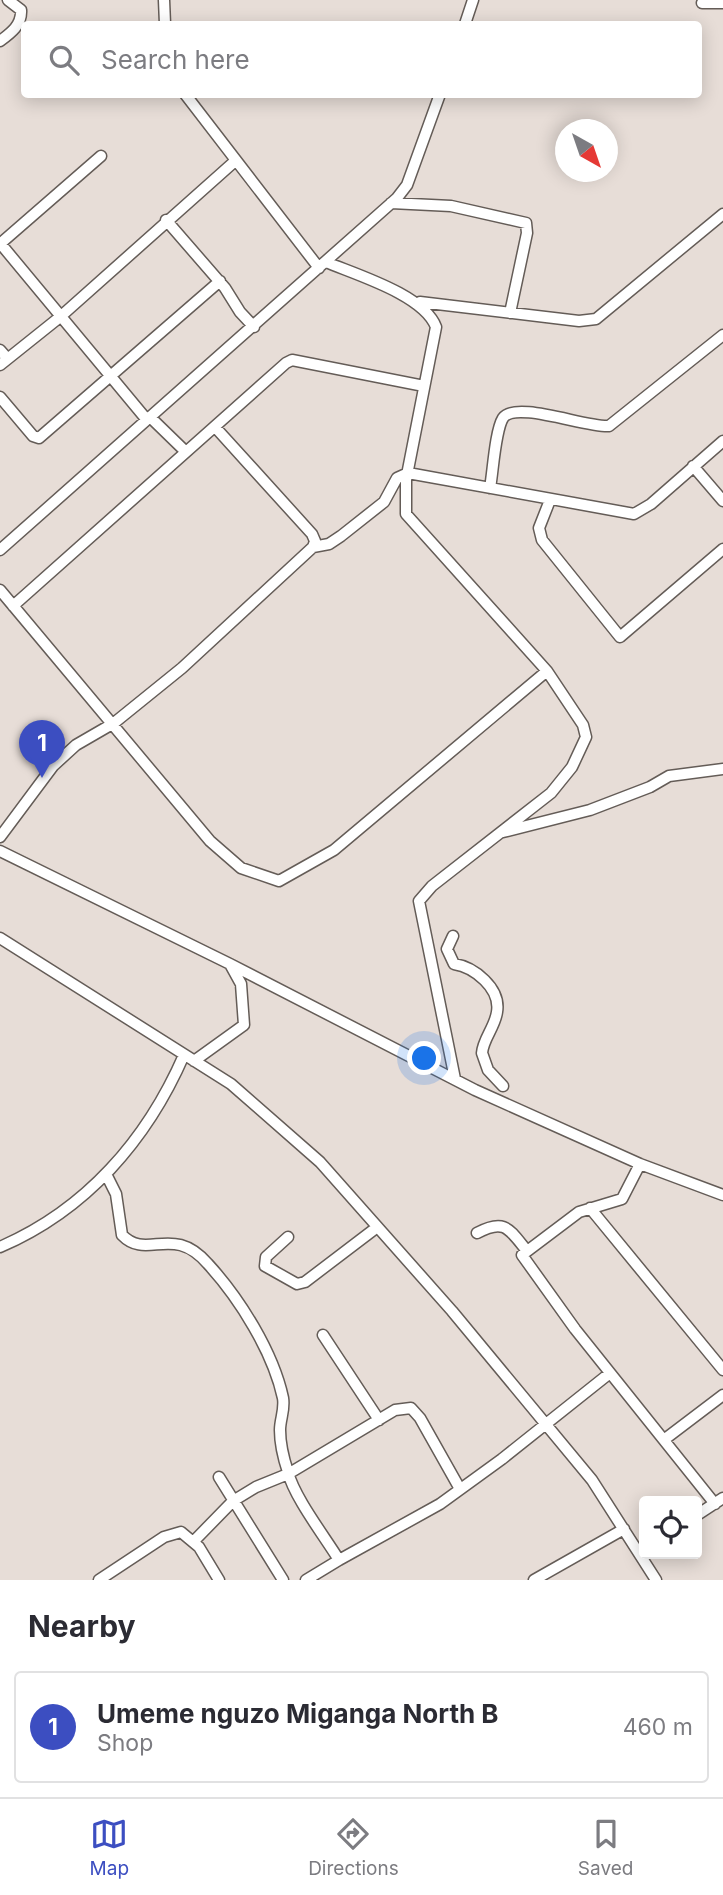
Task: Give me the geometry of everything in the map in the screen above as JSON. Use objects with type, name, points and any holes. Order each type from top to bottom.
[{"type":"street","points":[[0,41],[13,31],[21,17],[21,10],[8,0]]},
{"type":"street","points":[[164,0],[164,21]]},
{"type":"street","points":[[466,21],[473,0]]},
{"type":"street","points":[[702,3],[723,3]]},
{"type":"street","points":[[188,98],[234,162],[323,265],[416,302],[579,321],[596,319],[723,214]]},
{"type":"street","points":[[0,550],[391,203],[407,185],[439,98]]},
{"type":"street","points":[[101,156],[0,243],[149,419],[186,452]]},
{"type":"street","points":[[0,350],[4,362],[60,317],[234,162]]},
{"type":"street","points":[[391,203],[451,206],[519,219],[526,223],[527,233],[510,313]]},
{"type":"street","points":[[166,220],[220,281],[254,327]]},
{"type":"street","points":[[0,397],[37,438],[220,281]]},
{"type":"street","points":[[416,302],[433,317],[436,327],[404,494],[406,513],[547,671],[583,725],[586,737],[572,767],[551,793],[422,894],[419,901],[455,1079]]},
{"type":"street","points":[[490,488],[500,428],[503,418],[511,412],[526,410],[588,425],[609,426],[723,335]]},
{"type":"street","points":[[13,606],[292,360],[424,386]]},
{"type":"street","points":[[0,837],[53,766],[76,745],[114,723],[182,668],[313,547],[315,541],[312,534],[215,426]]},
{"type":"street","points":[[313,547],[329,544],[341,536],[384,502],[397,478],[408,473],[634,514],[723,441]]},
{"type":"street","points":[[693,466],[723,501]]},
{"type":"street","points":[[550,500],[539,528],[541,540],[620,637],[723,549]]},
{"type":"street","points":[[0,590],[210,841],[241,869],[279,881],[334,850],[547,671]]},
{"type":"street","points":[[500,833],[590,810],[669,776],[723,769]]},
{"type":"street","points":[[0,851],[455,1079],[640,1164],[720,1192]]},
{"type":"street","points":[[453,936],[447,950],[454,964],[484,978],[493,991],[497,1014],[482,1053],[488,1070],[503,1086]]},
{"type":"street","points":[[0,938],[231,1084],[291,1134],[320,1162],[452,1311],[592,1480],[624,1529],[639,1546]]},
{"type":"street","points":[[0,1247],[51,1219],[107,1176],[189,1058],[244,1026],[241,984],[230,964]]},
{"type":"street","points":[[640,1164],[625,1197],[572,1217],[522,1255],[610,1373],[719,1501],[702,1512]]},
{"type":"street","points":[[107,1176],[116,1194],[122,1236],[135,1244],[173,1242],[191,1248],[225,1286],[250,1325],[278,1379],[284,1408],[280,1432],[288,1474],[339,1560]]},
{"type":"street","points":[[590,1208],[723,1370]]},
{"type":"street","points":[[477,1233],[499,1225],[511,1232],[527,1251]]},
{"type":"street","points":[[288,1237],[266,1257],[265,1266],[298,1284],[305,1282],[376,1228]]},
{"type":"street","points":[[323,1335],[379,1420]]},
{"type":"street","points":[[306,1580],[460,1489],[610,1373]]},
{"type":"street","points":[[666,1439],[723,1395]]},
{"type":"street","points":[[194,1541],[233,1501],[256,1487],[288,1474],[395,1410],[411,1408],[420,1418],[460,1489]]},
{"type":"street","points":[[219,1478],[283,1580]]},
{"type":"street","points":[[534,1580],[624,1529]]},
{"type":"street","points":[[99,1580],[173,1533],[181,1532],[194,1541],[219,1580]]},
{"type":"street","points":[[646,1559],[656,1580]]},
{"type":"place","name":"Umeme nguzo Miganga North B","points":[[42,778]]}]
